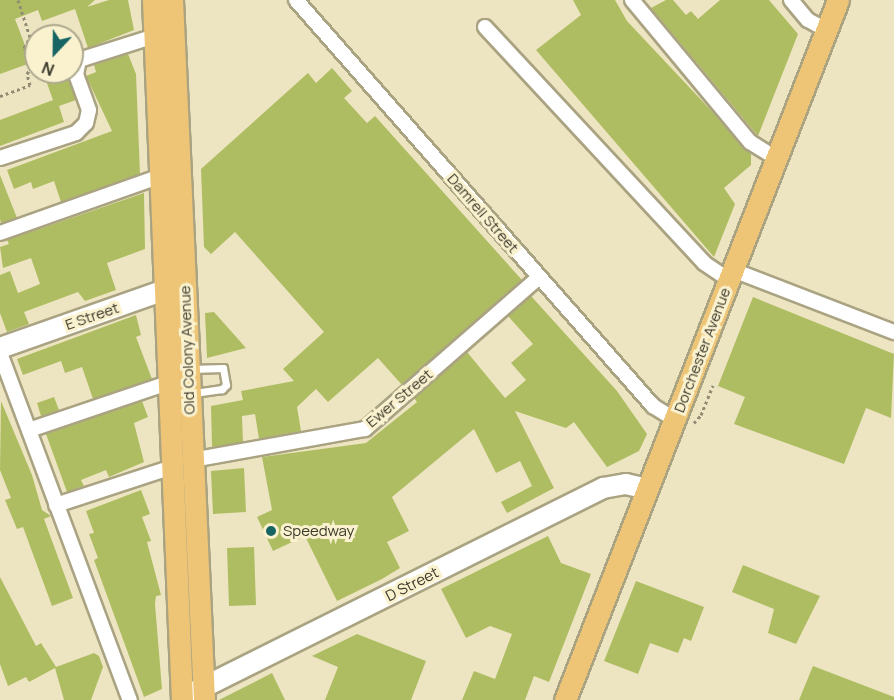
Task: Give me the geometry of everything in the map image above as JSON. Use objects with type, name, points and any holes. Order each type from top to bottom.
[{"type":"main road","name":"Old Colony Avenue","points":[[153,0],[161,176],[188,369],[189,394],[182,463],[180,699]]},
{"type":"main road","name":"Old Colony Avenue","points":[[172,0],[175,289],[168,382],[182,463],[204,693]]},
{"type":"main road","name":"Dorchester Avenue","points":[[565,700],[648,489],[683,423],[731,275],[838,0]]},
{"type":"main road","name":"E Street","points":[[0,348],[175,289]]},
{"type":"main road","name":"D Street","points":[[180,699],[204,693],[603,488],[626,484],[648,489]]},
{"type":"street","name":"Damrell Street","points":[[296,0],[653,406],[683,423]]},
{"type":"street","points":[[632,0],[750,142],[776,159]]},
{"type":"street","points":[[791,0],[808,20],[826,30]]},
{"type":"street","points":[[485,27],[704,263],[731,275],[894,332]]},
{"type":"street","points":[[0,158],[76,133],[86,123],[89,110],[76,75],[79,60],[154,36]]},
{"type":"street","points":[[0,233],[161,176]]},
{"type":"street","name":"Ewer Street","points":[[56,505],[182,463],[365,429],[540,277]]},
{"type":"street","points":[[0,353],[130,700]]},
{"type":"street","points":[[29,430],[168,382]]},
{"type":"lane","points":[[188,369],[219,366],[225,370],[226,384],[222,389],[189,394]]},
{"type":"path","points":[[18,0],[26,24]]},
{"type":"path","points":[[0,96],[30,84]]},
{"type":"path","points":[[683,423],[701,415],[713,385]]},
{"type":"building","points":[[0,0],[95,0],[87,7],[109,0],[128,0],[134,30],[88,48],[84,36],[84,24],[80,24],[75,9],[42,21],[38,10],[15,19],[24,43],[24,65],[0,74]]},
{"type":"building","points":[[573,0],[615,0],[627,21],[751,153],[751,165],[724,188],[735,204],[714,257],[536,50],[581,15]]},
{"type":"building","points":[[666,0],[673,0],[686,15],[691,11],[698,19],[720,0],[769,0],[798,34],[758,136],[651,8]]},
{"type":"building","points":[[128,54],[136,74],[140,174],[61,202],[54,181],[33,189],[31,182],[14,189],[7,170],[112,131],[86,76],[96,72],[94,65]]},
{"type":"building","points":[[332,68],[352,91],[344,98],[367,123],[375,116],[522,280],[402,385],[378,358],[328,402],[316,389],[297,407],[301,431],[259,439],[255,414],[242,416],[243,442],[212,447],[211,406],[243,400],[241,391],[294,381],[283,369],[324,332],[235,232],[211,254],[204,247],[201,169],[308,73],[316,83]]},
{"type":"building","points":[[47,84],[71,84],[76,100],[59,106],[64,122],[0,146],[0,120],[53,100]]},
{"type":"building","points":[[0,175],[17,218],[1,223],[0,219]]},
{"type":"building","points":[[144,193],[145,249],[107,263],[116,290],[85,301],[78,292],[24,312],[29,324],[7,332],[0,313],[0,275],[10,271],[18,293],[40,284],[31,258],[3,268],[0,247],[9,244],[7,240]]},
{"type":"building","points":[[531,296],[617,391],[647,434],[639,451],[607,467],[574,422],[566,428],[515,411],[554,488],[507,513],[501,502],[532,486],[520,461],[496,473],[474,429],[392,497],[409,531],[387,542],[400,568],[382,579],[337,601],[305,536],[273,551],[257,517],[272,510],[262,457],[366,443],[417,402],[414,398],[467,352],[505,398],[526,380],[511,363],[533,344],[508,316]]},
{"type":"building","points":[[753,297],[894,354],[891,418],[866,408],[844,464],[734,424],[745,397],[718,386]]},
{"type":"building","points":[[214,312],[246,348],[207,358],[205,313]]},
{"type":"building","points":[[136,315],[141,335],[136,337],[152,379],[93,399],[82,367],[65,373],[61,361],[23,375],[17,359]]},
{"type":"building","points":[[54,397],[59,410],[41,416],[37,403]]},
{"type":"building","points":[[1,401],[32,475],[42,510],[51,516],[44,519],[73,598],[52,606],[23,527],[17,529],[5,500],[11,498],[0,470]]},
{"type":"building","points":[[142,401],[148,417],[134,423],[144,462],[109,477],[106,470],[81,480],[84,486],[67,492],[46,434]]},
{"type":"building","points":[[244,468],[246,512],[213,514],[211,471]]},
{"type":"building","points":[[141,490],[150,514],[142,517],[151,541],[147,542],[161,595],[156,596],[155,604],[162,689],[144,697],[94,560],[98,558],[89,534],[94,533],[86,511]]},
{"type":"building","points":[[548,536],[561,563],[591,574],[549,682],[534,676],[525,700],[462,700],[474,671],[495,679],[512,634],[490,626],[466,638],[441,589]]},
{"type":"building","name":"Speedway","points":[[254,547],[256,605],[229,606],[227,548]]},
{"type":"building","points":[[743,565],[820,596],[796,644],[768,633],[774,609],[732,592]]},
{"type":"building","points":[[0,577],[36,646],[41,643],[56,667],[94,653],[99,656],[103,667],[91,700],[64,700],[55,668],[29,682],[26,677],[8,686],[0,664]]},
{"type":"building","points":[[636,581],[704,607],[691,641],[684,638],[678,653],[650,643],[638,674],[604,661]]},
{"type":"building","points":[[357,634],[426,661],[411,700],[325,700],[338,667],[312,656]]},
{"type":"building","points":[[813,666],[894,697],[894,700],[799,700]]},
{"type":"building","points":[[272,673],[285,700],[219,700]]},
{"type":"place","name":"Speedway","points":[[271,531]]}]
